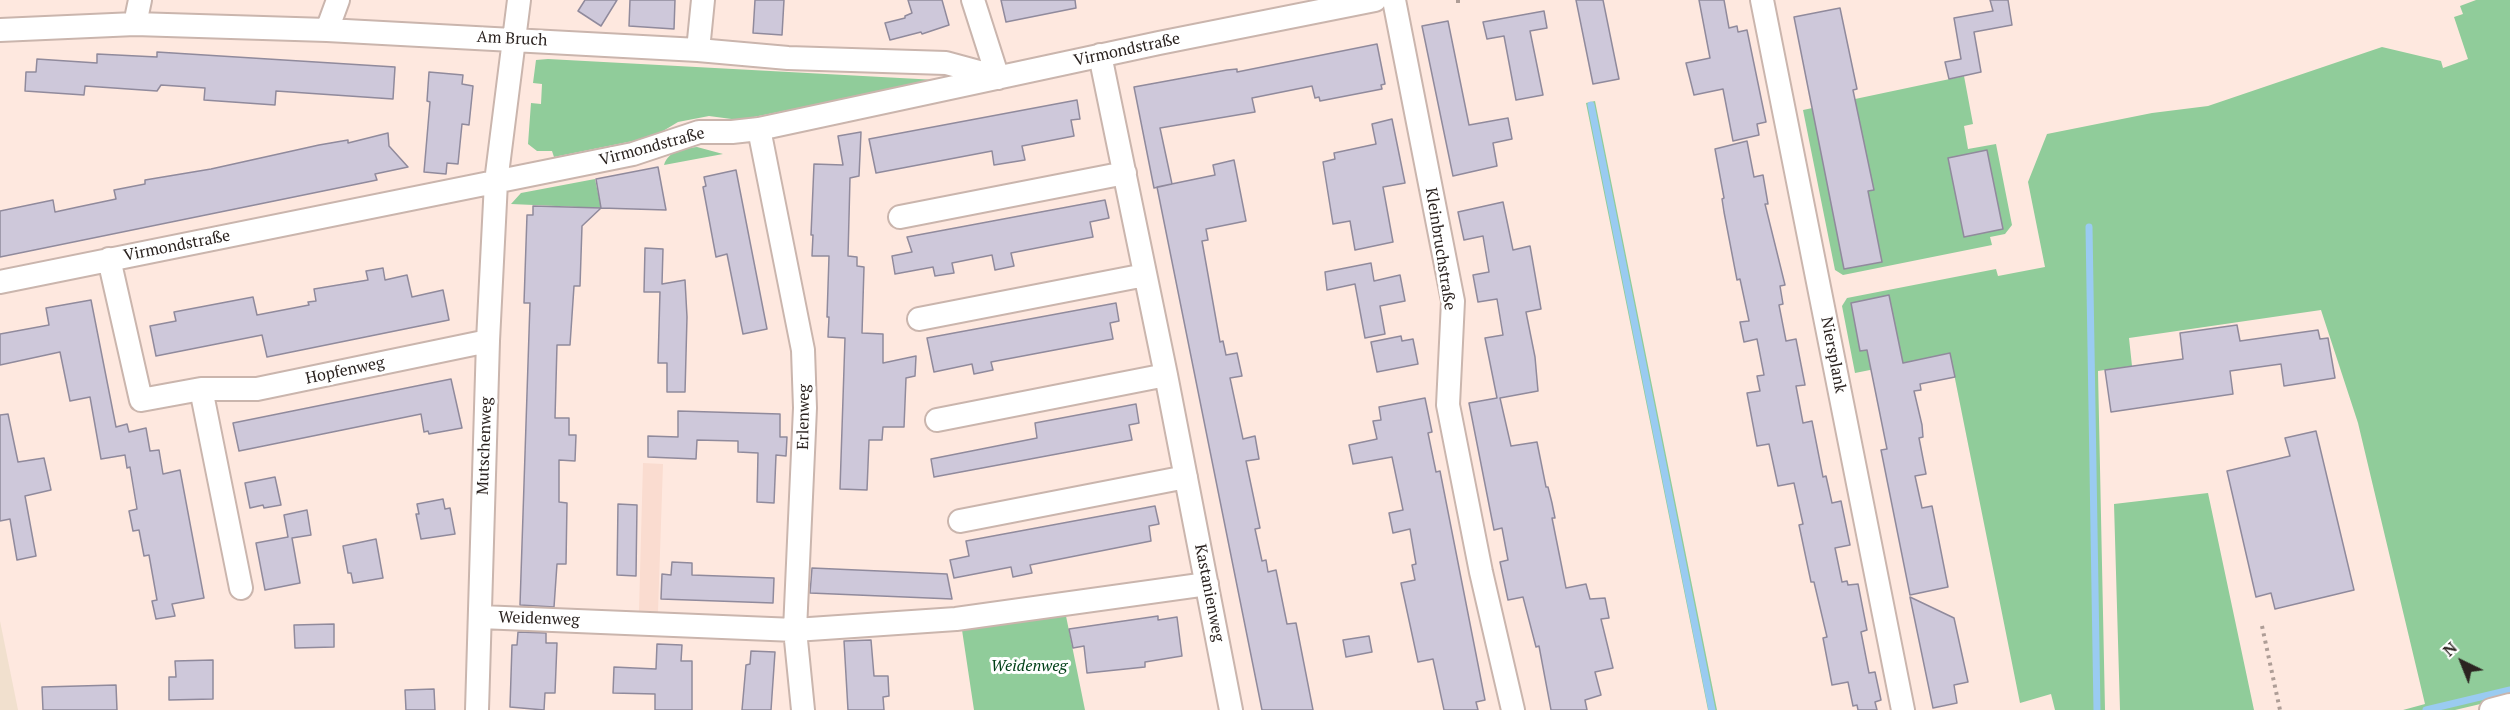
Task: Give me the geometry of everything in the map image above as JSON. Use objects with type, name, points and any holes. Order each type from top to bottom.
[{"type":"street","points":[[135,24],[140,0]]},
{"type":"street","points":[[327,30],[338,0]]},
{"type":"street","name":"Mutschenweg","points":[[477,710],[488,341],[496,182],[512,39],[519,0]]},
{"type":"street","points":[[698,50],[703,0]]},
{"type":"street","points":[[973,0],[998,78]]},
{"type":"street","name":"Virmondstraße","points":[[0,282],[633,154],[699,132],[759,129],[1100,55],[1375,0]]},
{"type":"street","name":"Kleinbruchstraße","points":[[1394,0],[1453,301],[1448,405],[1481,572],[1513,710]]},
{"type":"street","name":"Niersplank","points":[[1762,0],[1903,710]]},
{"type":"street","name":"Am Bruch","points":[[0,30],[135,24],[327,30],[698,50],[788,58],[946,63],[998,78]]},
{"type":"street","name":"Kastanienweg","points":[[1100,55],[1166,375],[1231,710]]},
{"type":"street","name":"Erlenweg","points":[[759,129],[798,320],[803,360],[805,408],[795,630],[803,710]]},
{"type":"street","points":[[900,217],[1125,173]]},
{"type":"street","name":"Hopfenweg","points":[[109,259],[141,400],[201,389],[257,389],[488,341]]},
{"type":"street","points":[[919,319],[1145,275]]},
{"type":"street","points":[[938,420],[1166,375]]},
{"type":"street","points":[[201,389],[241,588]]},
{"type":"street","points":[[960,521],[1186,477]]},
{"type":"street","name":"Weidenweg","points":[[480,616],[795,630],[956,619],[1207,584]]},
{"type":"street","points":[[2491,710],[2510,705]]},
{"type":"path","points":[[2262,626],[2280,710]]},
{"type":"shaded area","points":[[643,463],[663,464],[658,612],[639,611]]},
{"type":"shaded area","points":[[0,621],[18,710],[0,710]]},
{"type":"green space","points":[[2476,0],[2510,0],[2510,697],[2455,710],[2403,710],[2425,704],[2358,423],[2321,310],[2129,338],[2132,366],[2098,371],[2105,710],[2055,710],[2051,694],[2020,703],[1950,354],[1855,373],[1842,306],[1847,298],[1996,269],[1998,276],[2045,267],[2028,182],[2047,134],[2152,113],[2208,106],[2382,47],[2441,61],[2443,68],[2468,59],[2454,17],[2463,14],[2460,6]]},
{"type":"green space","points":[[536,60],[937,80],[739,120],[709,116],[678,122],[653,137],[554,157],[552,151],[537,151],[528,144],[531,103],[541,104],[542,84],[533,83]]},
{"type":"green space","points":[[1964,76],[1973,124],[1964,126],[1968,149],[1996,144],[2012,225],[2005,234],[1990,237],[1992,245],[1843,275],[1835,270],[1803,110]]},
{"type":"green space","points":[[1595,101],[1717,710],[1708,710],[1586,103]]},
{"type":"green space","points":[[697,147],[723,154],[664,165],[673,153]]},
{"type":"green space","points":[[595,179],[601,208],[511,204],[521,193]]},
{"type":"green space","points":[[2208,493],[2254,710],[2120,710],[2114,504]]},
{"type":"green space","name":"Weidenweg","points":[[1066,616],[1085,710],[974,710],[962,630]]},
{"type":"building","points":[[585,0],[617,0],[601,26],[578,11]]},
{"type":"building","points":[[630,0],[675,0],[674,29],[629,26]]},
{"type":"building","points":[[755,0],[784,0],[782,35],[753,33]]},
{"type":"building","points":[[908,0],[942,0],[949,25],[922,34],[921,32],[890,40],[885,23],[905,18],[912,13]]},
{"type":"building","points":[[1001,0],[1075,0],[1076,8],[1006,22]]},
{"type":"building","points":[[1576,0],[1603,0],[1619,79],[1593,84]]},
{"type":"building","points":[[1699,0],[1724,0],[1729,28],[1737,26],[1738,32],[1747,30],[1766,122],[1757,124],[1759,135],[1733,141],[1723,89],[1694,95],[1686,63],[1710,58]]},
{"type":"building","points":[[1990,0],[2008,0],[2012,25],[1974,32],[1981,72],[1949,79],[1945,62],[1961,59],[1954,18],[1993,11]]},
{"type":"building","points":[[1840,8],[1857,89],[1853,90],[1874,190],[1868,191],[1882,262],[1844,269],[1794,17]]},
{"type":"building","points":[[1544,11],[1547,28],[1530,31],[1543,95],[1516,100],[1504,36],[1487,39],[1483,22]]},
{"type":"building","points":[[1448,21],[1469,125],[1508,118],[1512,139],[1493,143],[1497,166],[1453,176],[1422,26]]},
{"type":"building","points":[[1377,44],[1385,84],[1381,85],[1382,89],[1320,101],[1319,97],[1315,98],[1312,86],[1252,98],[1255,112],[1160,128],[1172,184],[1154,188],[1134,87],[1227,70],[1237,69],[1237,72]]},
{"type":"building","points":[[157,52],[395,67],[393,99],[276,91],[275,105],[204,100],[205,88],[161,85],[157,91],[85,86],[84,95],[25,91],[26,72],[36,72],[37,59],[97,63],[97,54],[157,57]]},
{"type":"building","points":[[429,72],[463,75],[462,84],[473,86],[469,125],[462,124],[458,164],[447,163],[446,174],[424,172],[430,102],[427,101]]},
{"type":"building","points":[[1077,100],[1080,119],[1071,120],[1074,136],[1022,146],[1025,160],[994,165],[992,151],[876,173],[869,139]]},
{"type":"building","points":[[1392,119],[1405,183],[1383,187],[1393,242],[1355,250],[1350,221],[1333,224],[1323,162],[1335,159],[1334,153],[1376,144],[1372,124]]},
{"type":"building","points":[[861,132],[859,176],[850,178],[848,256],[857,257],[857,266],[864,267],[862,333],[883,334],[883,363],[916,356],[915,376],[906,378],[904,427],[883,427],[882,440],[869,440],[867,490],[840,489],[845,338],[828,337],[829,256],[812,256],[813,235],[811,235],[814,164],[843,165],[838,136]]},
{"type":"building","points":[[388,133],[389,146],[408,167],[375,174],[377,180],[0,257],[0,211],[53,200],[55,212],[116,199],[114,190],[145,184],[145,180],[211,169],[319,145],[348,140],[348,143]]},
{"type":"building","points":[[1747,141],[1754,177],[1763,175],[1768,204],[1765,204],[1785,285],[1780,286],[1783,304],[1779,305],[1786,341],[1796,339],[1805,385],[1796,386],[1803,423],[1812,421],[1823,477],[1826,476],[1832,503],[1841,501],[1850,545],[1835,548],[1842,582],[1847,581],[1848,585],[1858,584],[1867,630],[1861,632],[1869,673],[1875,672],[1881,700],[1875,702],[1877,710],[1858,710],[1857,705],[1853,706],[1848,682],[1832,685],[1823,638],[1827,637],[1814,582],[1811,582],[1799,525],[1803,524],[1794,483],[1778,486],[1769,444],[1757,446],[1747,393],[1760,391],[1757,376],[1764,375],[1757,339],[1744,342],[1740,322],[1749,321],[1740,279],[1737,280],[1715,149]]},
{"type":"building","points":[[1987,150],[2003,229],[1964,237],[1948,158]]},
{"type":"building","points":[[1234,160],[1246,221],[1206,229],[1208,240],[1202,241],[1220,342],[1223,341],[1226,355],[1237,353],[1242,376],[1230,378],[1243,439],[1255,436],[1259,459],[1246,461],[1260,528],[1255,529],[1262,561],[1266,560],[1268,572],[1276,570],[1287,624],[1296,623],[1313,710],[1262,710],[1157,187],[1215,175],[1213,165]]},
{"type":"building","points":[[658,167],[666,210],[601,208],[596,179]]},
{"type":"building","points":[[736,170],[767,329],[743,334],[727,254],[716,257],[703,187],[706,186],[704,177]]},
{"type":"building","points":[[1105,200],[1109,218],[1090,222],[1093,237],[1011,253],[1014,266],[995,270],[992,255],[952,263],[954,273],[935,276],[933,267],[895,274],[892,256],[912,252],[907,237]]},
{"type":"building","points":[[1503,202],[1513,250],[1530,246],[1541,309],[1526,312],[1535,357],[1538,391],[1500,398],[1511,446],[1537,442],[1555,518],[1552,518],[1566,588],[1586,584],[1590,599],[1605,598],[1609,618],[1601,619],[1613,668],[1595,672],[1601,695],[1585,700],[1587,710],[1551,710],[1539,646],[1536,647],[1523,597],[1508,600],[1500,562],[1508,560],[1502,528],[1494,530],[1469,403],[1497,398],[1485,338],[1503,335],[1497,299],[1478,302],[1473,275],[1489,272],[1483,236],[1464,240],[1458,212]]},
{"type":"building","points":[[533,206],[601,208],[582,226],[580,286],[574,286],[570,345],[557,345],[555,418],[569,418],[569,435],[576,435],[575,461],[559,460],[559,502],[567,503],[566,564],[557,564],[554,607],[520,605],[530,303],[524,303],[527,215],[533,215]]},
{"type":"building","points":[[645,248],[663,249],[662,284],[685,280],[687,317],[685,392],[667,392],[667,363],[658,363],[660,292],[644,292]]},
{"type":"building","points":[[1371,263],[1374,281],[1400,275],[1405,301],[1380,306],[1385,334],[1365,338],[1355,284],[1327,290],[1325,272]]},
{"type":"building","points":[[383,268],[385,280],[407,275],[412,297],[443,290],[449,320],[267,357],[262,335],[156,356],[150,326],[176,321],[174,312],[253,297],[257,315],[309,305],[308,302],[316,301],[314,289],[368,280],[366,271]]},
{"type":"building","points":[[1889,295],[1903,363],[1950,353],[1955,377],[1920,384],[1921,390],[1914,391],[1922,425],[1923,437],[1919,438],[1926,474],[1915,476],[1922,508],[1932,506],[1948,587],[1910,595],[1881,450],[1887,449],[1867,350],[1860,351],[1851,303]]},
{"type":"building","points":[[91,300],[116,427],[127,424],[129,432],[146,428],[150,451],[159,450],[163,474],[180,470],[204,598],[172,604],[175,616],[156,619],[152,601],[157,600],[149,555],[144,556],[139,530],[133,531],[129,511],[137,509],[130,467],[127,468],[125,455],[101,459],[90,397],[70,401],[60,352],[0,365],[0,334],[49,325],[46,308]]},
{"type":"building","points":[[1116,303],[1119,321],[1110,323],[1113,339],[991,362],[993,370],[974,374],[972,364],[934,372],[927,338]]},
{"type":"building","points":[[2237,325],[2240,341],[2318,330],[2320,339],[2328,338],[2335,378],[2284,386],[2281,364],[2230,371],[2233,394],[2111,412],[2105,370],[2183,359],[2180,333]]},
{"type":"building","points":[[1401,336],[1402,341],[1413,339],[1418,364],[1377,372],[1371,342]]},
{"type":"building","points":[[451,379],[462,428],[429,434],[428,431],[424,432],[421,414],[239,451],[233,423]]},
{"type":"building","points":[[1425,398],[1432,432],[1428,433],[1436,472],[1440,471],[1485,700],[1476,702],[1478,710],[1444,710],[1433,659],[1418,662],[1401,583],[1415,580],[1412,565],[1416,564],[1410,529],[1393,533],[1389,513],[1403,510],[1392,457],[1353,464],[1349,445],[1377,439],[1373,421],[1381,420],[1379,407]]},
{"type":"building","points":[[1136,404],[1139,423],[1129,425],[1132,440],[934,477],[931,459],[1037,438],[1035,423]]},
{"type":"building","points":[[678,411],[780,414],[780,437],[787,437],[786,456],[776,455],[774,503],[757,502],[758,453],[738,452],[738,441],[697,440],[696,459],[648,457],[648,436],[678,437]]},
{"type":"building","points":[[8,414],[18,462],[44,458],[51,490],[25,496],[36,556],[17,560],[10,519],[0,521],[0,415]]},
{"type":"building","points":[[2316,431],[2354,590],[2275,609],[2271,593],[2256,597],[2227,471],[2290,456],[2285,438]]},
{"type":"building","points":[[275,477],[281,505],[250,508],[245,483]]},
{"type":"building","points":[[443,499],[445,509],[450,508],[455,534],[421,539],[416,514],[419,514],[417,504]]},
{"type":"building","points":[[618,504],[637,505],[636,576],[617,575]]},
{"type":"building","points":[[1155,506],[1159,524],[1149,526],[1151,541],[1030,565],[1032,573],[1013,577],[1011,567],[954,578],[950,560],[969,556],[966,541]]},
{"type":"building","points":[[307,510],[311,535],[292,538],[300,583],[265,590],[256,543],[288,537],[284,515]]},
{"type":"building","points":[[376,539],[383,578],[353,583],[351,573],[348,573],[343,546]]},
{"type":"building","points":[[672,562],[692,563],[692,575],[774,578],[773,603],[661,599],[662,574],[671,575]]},
{"type":"building","points":[[812,568],[947,574],[952,599],[810,593]]},
{"type":"building","points":[[1910,597],[1954,618],[1968,682],[1954,685],[1957,703],[1933,708]]},
{"type":"building","points":[[1158,616],[1158,620],[1177,617],[1182,656],[1145,662],[1145,667],[1087,673],[1084,646],[1073,648],[1069,629]]},
{"type":"building","points":[[334,624],[334,647],[295,648],[294,625]]},
{"type":"building","points":[[518,632],[546,633],[546,643],[557,643],[555,693],[545,693],[544,710],[510,707],[512,645],[517,645]]},
{"type":"building","points":[[1369,636],[1372,652],[1346,657],[1343,640]]},
{"type":"building","points":[[871,640],[874,676],[888,676],[889,696],[883,697],[884,710],[848,710],[844,641]]},
{"type":"building","points":[[657,644],[682,645],[681,661],[692,661],[692,710],[655,710],[655,694],[613,693],[614,667],[656,669]]},
{"type":"building","points":[[751,651],[775,652],[771,710],[742,710],[746,665],[750,664]]},
{"type":"building","points":[[213,660],[213,699],[169,700],[169,677],[176,677],[175,661]]},
{"type":"building","points":[[116,685],[117,710],[43,710],[42,687]]},
{"type":"building","points":[[434,689],[435,710],[406,710],[405,690]]},
{"type":"waterway","points":[[1591,105],[1712,710]]},
{"type":"waterway","points":[[2089,227],[2097,710]]},
{"type":"waterway","points":[[2426,710],[2510,690]]}]
